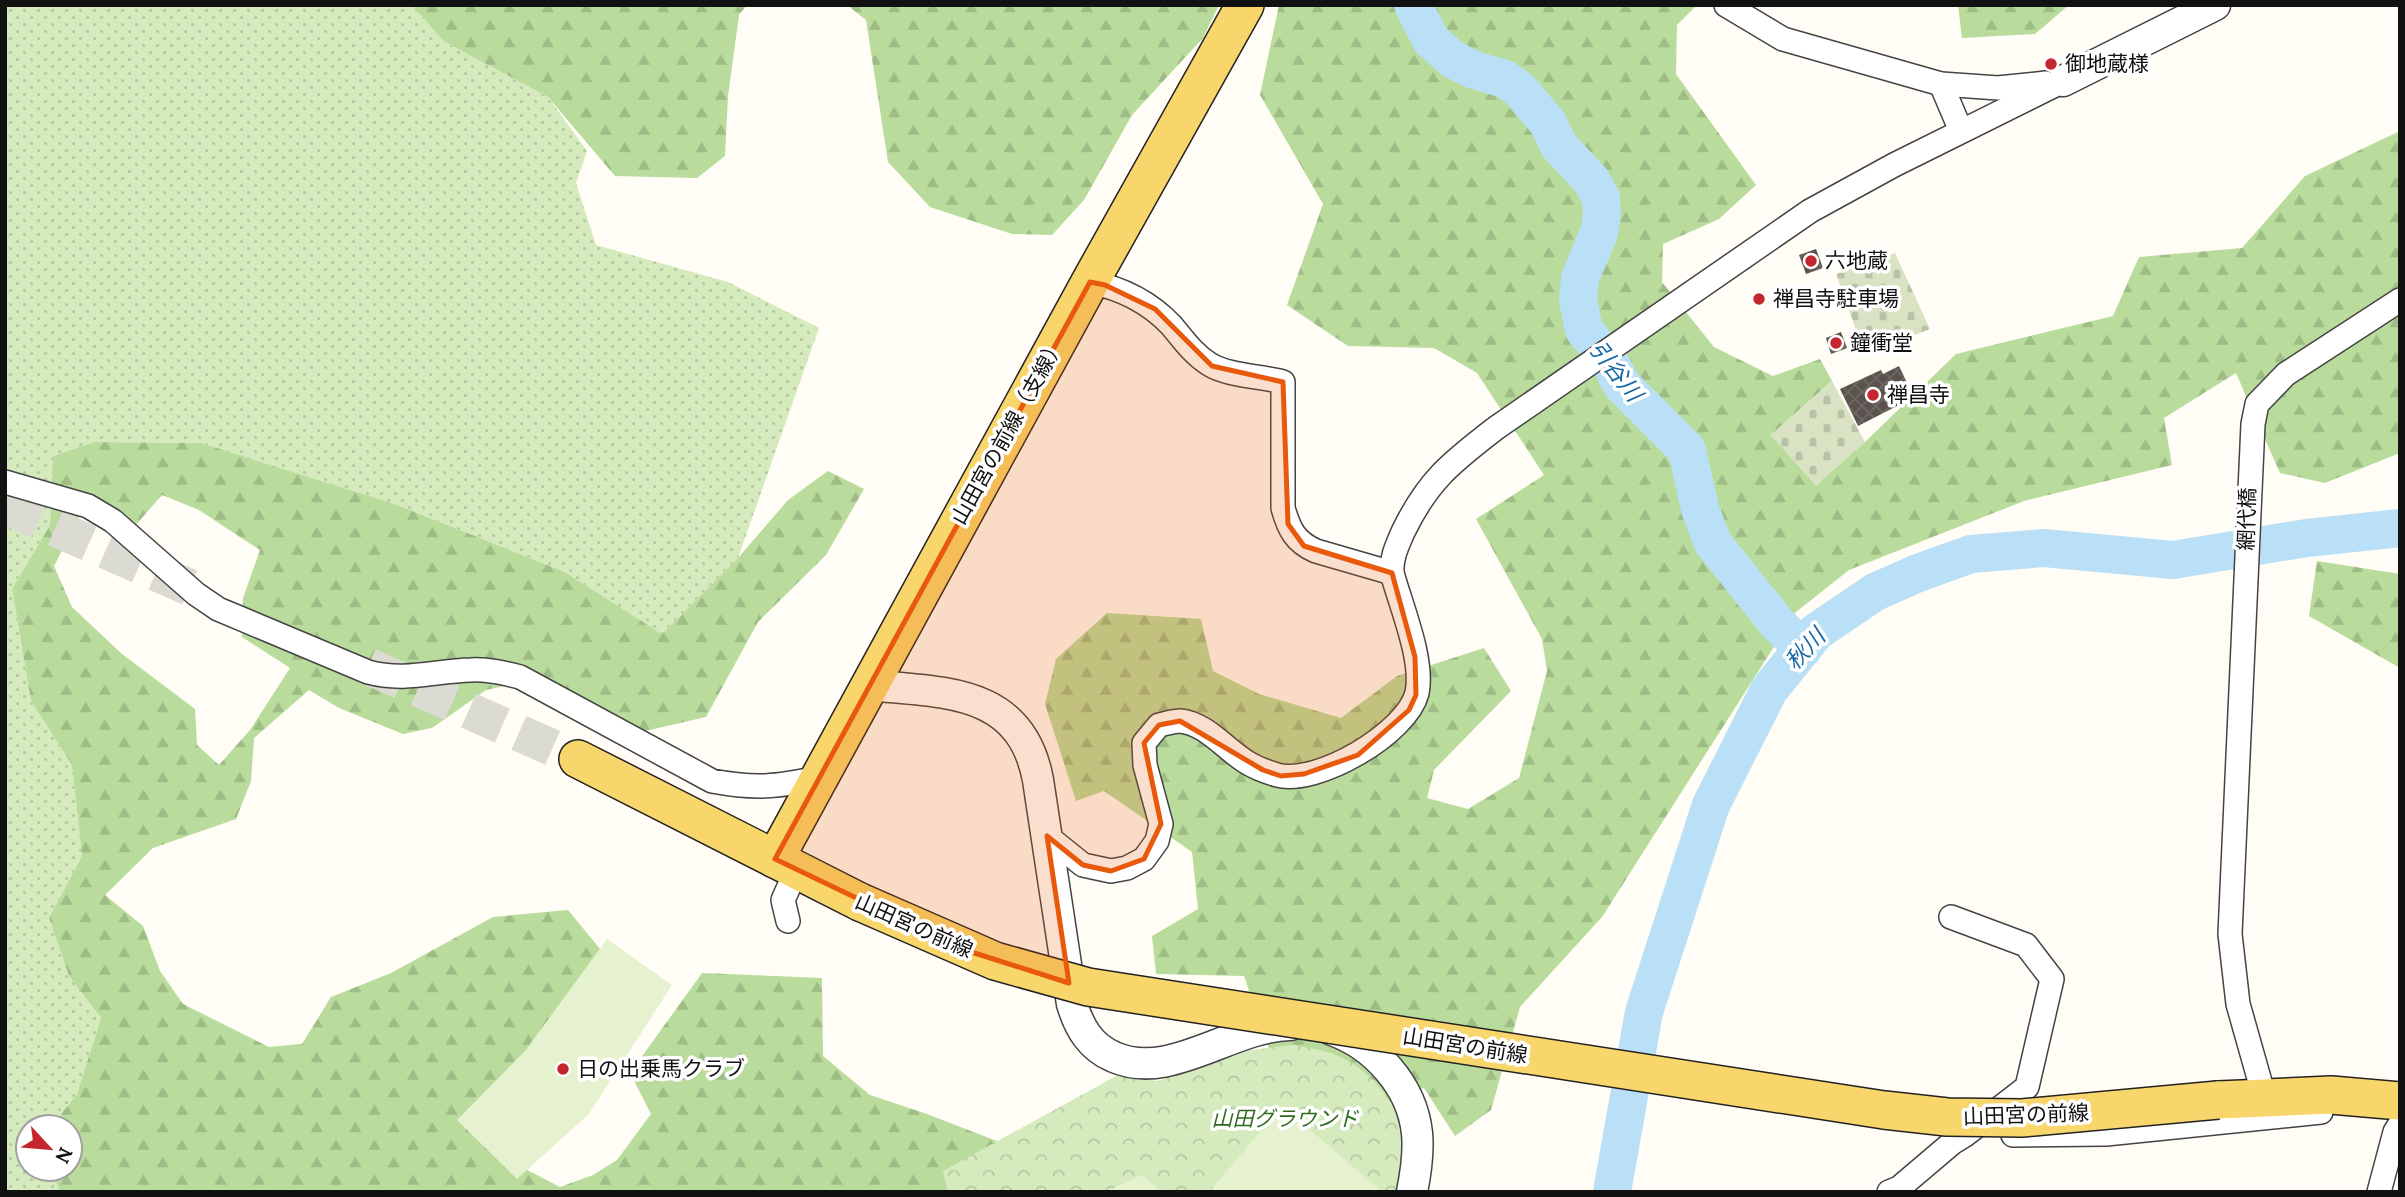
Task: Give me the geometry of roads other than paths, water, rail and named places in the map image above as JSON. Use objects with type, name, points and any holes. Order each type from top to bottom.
[{"type":"main road","name":"山田宮の前線（支線）","points":[[786,865],[818,778],[1240,14]]},
{"type":"main road","name":"山田宮の前線","points":[[578,759],[860,902],[995,961],[1088,987],[1884,1110],[1947,1117],[2022,1118],[2264,1096],[2331,1094],[2400,1101]]},
{"type":"street","points":[[1726,5],[1783,39],[1941,84],[1998,88],[2063,81]]},
{"type":"street","points":[[1047,836],[1083,864],[1111,871],[1127,869],[1144,859],[1157,841],[1161,824],[1144,754],[1144,743],[1159,725],[1180,721],[1207,732],[1247,762],[1280,776],[1328,769],[1358,755],[1409,710],[1416,695],[1418,680],[1415,657],[1391,561],[1416,505],[1436,478],[1464,453],[1810,211],[1961,131],[2215,5]]},
{"type":"street","points":[[1941,84],[1961,131]]},
{"type":"street","points":[[1090,282],[1134,297],[1155,309],[1193,353],[1212,366],[1283,382],[1283,508],[1294,537],[1304,546],[1316,551],[1392,573]]},
{"type":"street","name":"網代橋","points":[[2264,1096],[2238,1004],[2230,934],[2250,445],[2257,404],[2286,374],[2400,300]]},
{"type":"street","points":[[5,482],[88,506],[113,521],[196,594],[218,609],[368,673],[388,678],[471,670],[496,671],[520,677],[712,781],[765,788],[818,778]]},
{"type":"street","points":[[869,685],[964,697],[981,702],[1004,715],[1024,737],[1033,757],[1072,1004],[1081,1028],[1097,1047],[1124,1061],[1144,1065],[1164,1063],[1247,1032],[1275,1025],[1324,1027],[1351,1037],[1385,1065],[1407,1099],[1416,1125],[1418,1142],[1412,1192]]},
{"type":"street","points":[[786,865],[783,900],[788,921]]},
{"type":"street","points":[[1889,1192],[1899,1188],[1952,1143],[2027,1087],[2052,979],[2026,945],[1951,917]]},
{"type":"street","points":[[1965,1135],[2106,1134],[2251,1120],[2322,1111],[2331,1094]]},
{"type":"street","points":[[2379,1192],[2395,1132],[2400,1124]]},
{"type":"waterway","name":"引谷川","points":[[1413,5],[1431,40],[1452,59],[1474,70],[1505,79],[1520,90],[1548,123],[1559,146],[1591,180],[1601,198],[1602,215],[1599,233],[1580,278],[1578,300],[1584,330],[1610,362],[1621,384],[1687,450],[1700,509],[1713,543],[1776,622],[1803,649]]},
{"type":"waterway","name":"秋川","points":[[1612,1192],[1644,1012],[1711,805],[1769,690],[1816,632],[1875,592],[1971,554],[2044,548],[2173,560],[2307,538],[2400,528]]},
{"type":"tunnel","points":[[5,506],[200,592]]},
{"type":"tunnel","points":[[368,666],[578,759]]},
{"type":"place","name":"御地蔵様","points":[[2051,64]]},
{"type":"place","name":"六地蔵","points":[[1811,261]]},
{"type":"place","name":"禅昌寺駐車場","points":[[1759,299]]},
{"type":"place","name":"鐘衝堂","points":[[1836,343]]},
{"type":"place","name":"禅昌寺","points":[[1873,395]]},
{"type":"place","name":"日の出乗馬クラブ","points":[[563,1069]]},
{"type":"park label","name":"山田グラウンド","points":[[1285,1119]]}]
